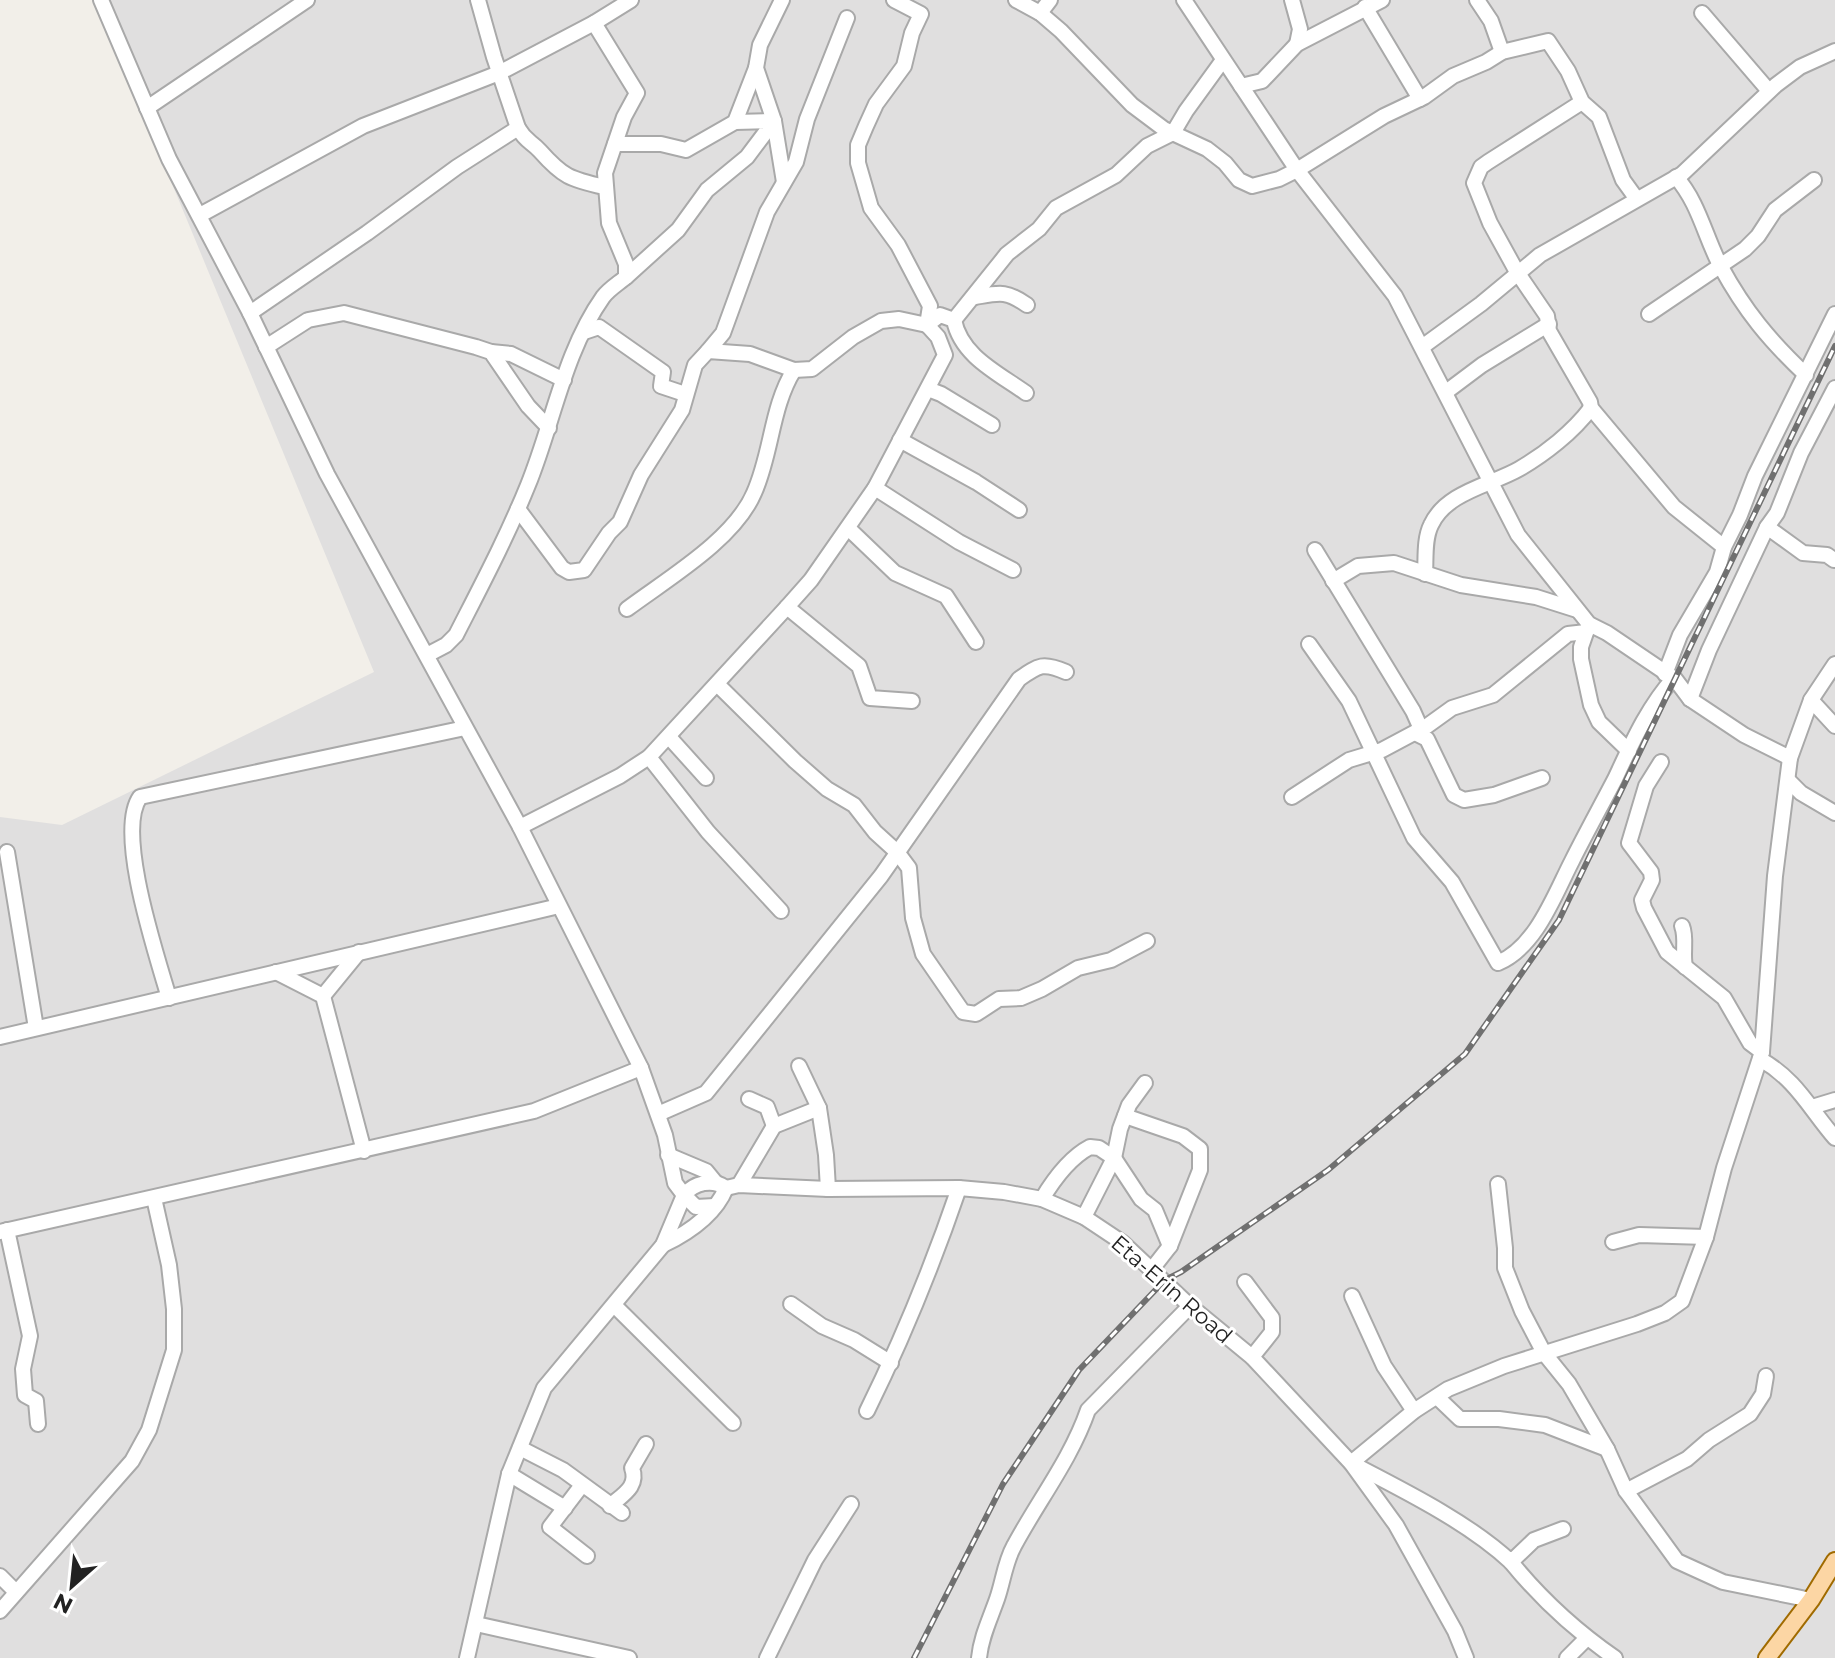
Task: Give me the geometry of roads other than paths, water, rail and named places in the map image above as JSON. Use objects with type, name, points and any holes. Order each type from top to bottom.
[{"type":"main road","points":[[1779,1658],[1821,1594],[1835,1561]]},
{"type":"main road","points":[[1767,1658],[1821,1594]]},
{"type":"street","points":[[101,0],[169,159],[250,313],[327,474],[520,827],[641,1068],[665,1135],[675,1183],[696,1207],[715,1206]]},
{"type":"street","points":[[147,108],[307,0]]},
{"type":"street","points":[[478,0],[518,128],[530,144],[570,179],[604,187]]},
{"type":"street","points":[[200,215],[363,126],[499,73],[631,0]]},
{"type":"street","points":[[894,0],[921,14],[912,33],[904,66],[876,104],[866,126],[858,145],[858,163],[871,208],[898,245],[930,306],[927,325]]},
{"type":"street","points":[[1016,0],[1040,13],[1061,31],[1132,105],[1173,133],[1218,156],[1245,184],[1264,184],[1297,170],[1384,116],[1420,99],[1453,76],[1502,52],[1548,41],[1568,71],[1582,102],[1599,117],[1623,180],[1636,198]]},
{"type":"street","points":[[1040,13],[1050,0]]},
{"type":"street","points":[[1184,0],[1297,170],[1395,296],[1463,425],[1489,484],[1518,535],[1577,610],[1587,628],[1581,659],[1591,705],[1599,722],[1629,751]]},
{"type":"street","points":[[1292,0],[1300,29],[1297,44]]},
{"type":"street","points":[[1256,106],[1262,81],[1297,44],[1382,0]]},
{"type":"street","points":[[1477,0],[1491,21],[1502,52]]},
{"type":"street","points":[[735,122],[777,2]]},
{"type":"street","points":[[1365,7],[1420,99]]},
{"type":"street","points":[[1702,13],[1769,91]]},
{"type":"street","points":[[518,509],[562,568],[569,572],[584,570],[620,522],[641,475],[682,410],[695,365],[723,333],[767,212],[796,162],[807,119],[847,18]]},
{"type":"street","points":[[594,23],[637,93],[606,164],[604,187],[609,223],[626,264],[626,277]]},
{"type":"street","points":[[1422,347],[1540,255],[1676,177],[1698,160],[1769,91],[1800,67],[1835,51]]},
{"type":"street","points":[[954,320],[1007,254],[1039,229],[1056,208],[1116,175],[1147,146],[1173,133],[1223,60]]},
{"type":"street","points":[[756,68],[774,121],[784,182]]},
{"type":"street","points":[[1241,86],[1262,81]]},
{"type":"street","points":[[1582,102],[1481,167],[1474,183],[1490,223],[1517,272],[1547,316],[1549,331],[1591,408],[1674,507],[1724,547]]},
{"type":"street","points":[[615,144],[661,144],[686,150],[735,122],[774,121]]},
{"type":"street","points":[[427,655],[446,645],[456,635],[518,509],[564,380],[584,332],[604,296],[678,230],[707,190],[747,157],[774,121]]},
{"type":"street","points":[[250,313],[457,167],[518,128]]},
{"type":"street","points":[[1676,177],[1690,193],[1720,265],[1755,323],[1806,375]]},
{"type":"street","points":[[1649,314],[1745,249],[1775,210],[1814,180]]},
{"type":"street","points":[[990,274],[1004,293]]},
{"type":"street","points":[[975,297],[1013,294],[1027,305]]},
{"type":"street","points":[[266,347],[308,320],[344,313],[491,352],[511,354],[564,380]]},
{"type":"street","points":[[1309,644],[1349,701],[1414,838],[1452,882],[1469,908],[1493,958],[1498,963],[1510,958],[1523,947],[1549,906],[1669,676],[1680,635],[1717,572],[1724,547],[1755,476],[1835,314]]},
{"type":"street","points":[[927,325],[940,315],[954,320]]},
{"type":"street","points":[[520,827],[620,776],[649,757],[787,607],[811,580],[875,488],[945,355],[938,337],[927,325],[899,319],[881,321],[853,337],[812,369],[794,370],[750,354],[708,351]]},
{"type":"street","points":[[954,320],[963,345],[1026,393]]},
{"type":"street","points":[[1446,392],[1482,365],[1549,324]]},
{"type":"street","points":[[584,332],[599,327],[663,372],[661,386],[685,394]]},
{"type":"street","points":[[491,352],[528,406],[549,428]]},
{"type":"street","points":[[627,609],[717,540],[745,510],[755,492],[784,387],[794,370]]},
{"type":"street","points":[[1690,699],[1709,650],[1767,527],[1777,513],[1801,453],[1835,388]]},
{"type":"street","points":[[928,389],[992,425]]},
{"type":"street","points":[[1425,574],[1427,535],[1432,522],[1463,494],[1520,468],[1549,449],[1591,408]]},
{"type":"street","points":[[900,440],[1019,510]]},
{"type":"street","points":[[875,488],[959,542],[1013,570]]},
{"type":"street","points":[[1767,527],[1803,553],[1827,555],[1834,560]]},
{"type":"street","points":[[848,528],[895,573],[946,596],[976,642]]},
{"type":"street","points":[[1315,550],[1413,711],[1418,731],[1427,739],[1454,795],[1464,800],[1494,795],[1542,778]]},
{"type":"street","points":[[1333,581],[1358,566],[1394,563],[1461,585],[1536,597],[1577,610]]},
{"type":"street","points":[[787,607],[859,666],[870,698],[912,701]]},
{"type":"street","points":[[1292,797],[1349,760],[1418,731],[1452,708],[1493,695],[1568,634],[1587,628],[1607,633],[1669,676],[1690,699],[1744,735],[1790,758]]},
{"type":"street","points":[[1615,1658],[1587,1638],[1533,1589],[1494,1545],[1351,1463],[1414,1411],[1443,1393],[1504,1366],[1637,1324],[1665,1313],[1682,1301],[1706,1237],[1724,1168],[1761,1055],[1775,876],[1790,758],[1811,700],[1835,664]]},
{"type":"street","points":[[658,1114],[706,1093],[881,876],[1019,679],[1038,666],[1052,666],[1066,672]]},
{"type":"street","points":[[717,684],[795,761],[827,789],[854,805],[875,832],[897,852],[909,868],[913,918],[923,954],[963,1012],[976,1014],[999,999],[1021,998],[1078,968],[1111,960],[1147,941]]},
{"type":"street","points":[[1811,700],[1835,726]]},
{"type":"street","points":[[169,998],[147,919],[133,851],[134,806],[140,797],[465,728]]},
{"type":"street","points":[[669,737],[706,778]]},
{"type":"street","points":[[649,757],[708,832],[781,911]]},
{"type":"street","points":[[1661,762],[1646,786],[1629,843],[1651,872],[1652,880],[1642,900],[1644,908],[1667,952],[1724,998],[1750,1043],[1779,1069],[1835,1138]]},
{"type":"street","points":[[1788,780],[1801,793],[1835,813]]},
{"type":"street","points":[[7,852],[36,1028]]},
{"type":"street","points":[[0,1037],[559,906]]},
{"type":"street","points":[[1682,926],[1685,967]]},
{"type":"street","points":[[323,996],[359,952]]},
{"type":"street","points":[[276,972],[323,996],[364,1151]]},
{"type":"street","points":[[799,1066],[819,1108],[828,1189]]},
{"type":"street","points":[[38,1424],[36,1401],[25,1395],[23,1369],[30,1336],[3,1231],[534,1111],[641,1068]]},
{"type":"street","points":[[1084,1217],[1114,1158],[1125,1116],[1145,1083]]},
{"type":"street","points":[[749,1099],[767,1107],[774,1126]]},
{"type":"street","points":[[1812,1107],[1835,1100]]},
{"type":"street","points":[[663,1245],[697,1225],[715,1206],[727,1185],[774,1126],[819,1108]]},
{"type":"street","points":[[1125,1116],[1183,1136],[1200,1149],[1200,1170],[1170,1246],[1152,1269]]},
{"type":"street","points":[[1042,1199],[1052,1183],[1082,1151],[1090,1147],[1099,1148],[1114,1158],[1141,1199],[1155,1210],[1170,1246]]},
{"type":"street","points":[[668,1155],[706,1171],[727,1185]]},
{"type":"street","points":[[1498,1184],[1505,1268],[1522,1311],[1544,1353],[1569,1384],[1607,1449],[1626,1491],[1677,1561],[1723,1582],[1821,1594]]},
{"type":"street","points":[[467,1658],[509,1474],[544,1388],[663,1245],[684,1195],[695,1187],[727,1185]]},
{"type":"street","name":"Eta-Erin Road","points":[[727,1185],[828,1189],[959,1188],[1004,1192],[1042,1199],[1084,1217],[1123,1243],[1190,1306],[1252,1357],[1351,1463],[1396,1525],[1455,1631],[1466,1658]]},
{"type":"street","points":[[867,1411],[932,1267],[959,1188]]},
{"type":"street","points":[[0,1611],[132,1461],[149,1430],[174,1350],[174,1309],[169,1265],[154,1198]]},
{"type":"street","points":[[1613,1242],[1639,1235],[1706,1237]]},
{"type":"street","points":[[1245,1282],[1272,1318],[1272,1332],[1252,1357]]},
{"type":"street","points":[[1352,1296],[1384,1366],[1414,1411]]},
{"type":"street","points":[[791,1304],[822,1326],[854,1340],[891,1363]]},
{"type":"street","points":[[615,1306],[733,1423]]},
{"type":"street","points":[[979,1658],[981,1640],[999,1595],[1012,1549],[1082,1427],[1088,1410],[1190,1306]]},
{"type":"street","points":[[1626,1491],[1687,1459],[1709,1440],[1750,1414],[1763,1394],[1766,1376]]},
{"type":"street","points":[[1443,1393],[1460,1419],[1499,1419],[1545,1425],[1607,1449]]},
{"type":"street","points":[[520,1448],[563,1470],[616,1510],[634,1481],[632,1468],[646,1444]]},
{"type":"street","points":[[509,1474],[565,1508]]},
{"type":"street","points":[[582,1485],[550,1527],[587,1556]]},
{"type":"street","points":[[767,1658],[815,1560],[851,1504]]},
{"type":"street","points":[[1511,1562],[1534,1540],[1563,1529]]},
{"type":"street","points":[[0,1576],[16,1592]]},
{"type":"street","points":[[476,1624],[629,1658]]},
{"type":"street","points":[[1567,1658],[1587,1638]]},
{"type":"railway","points":[[914,1658],[1003,1484],[1079,1370],[1165,1280],[1328,1170],[1465,1054],[1559,920],[1835,346]]}]
